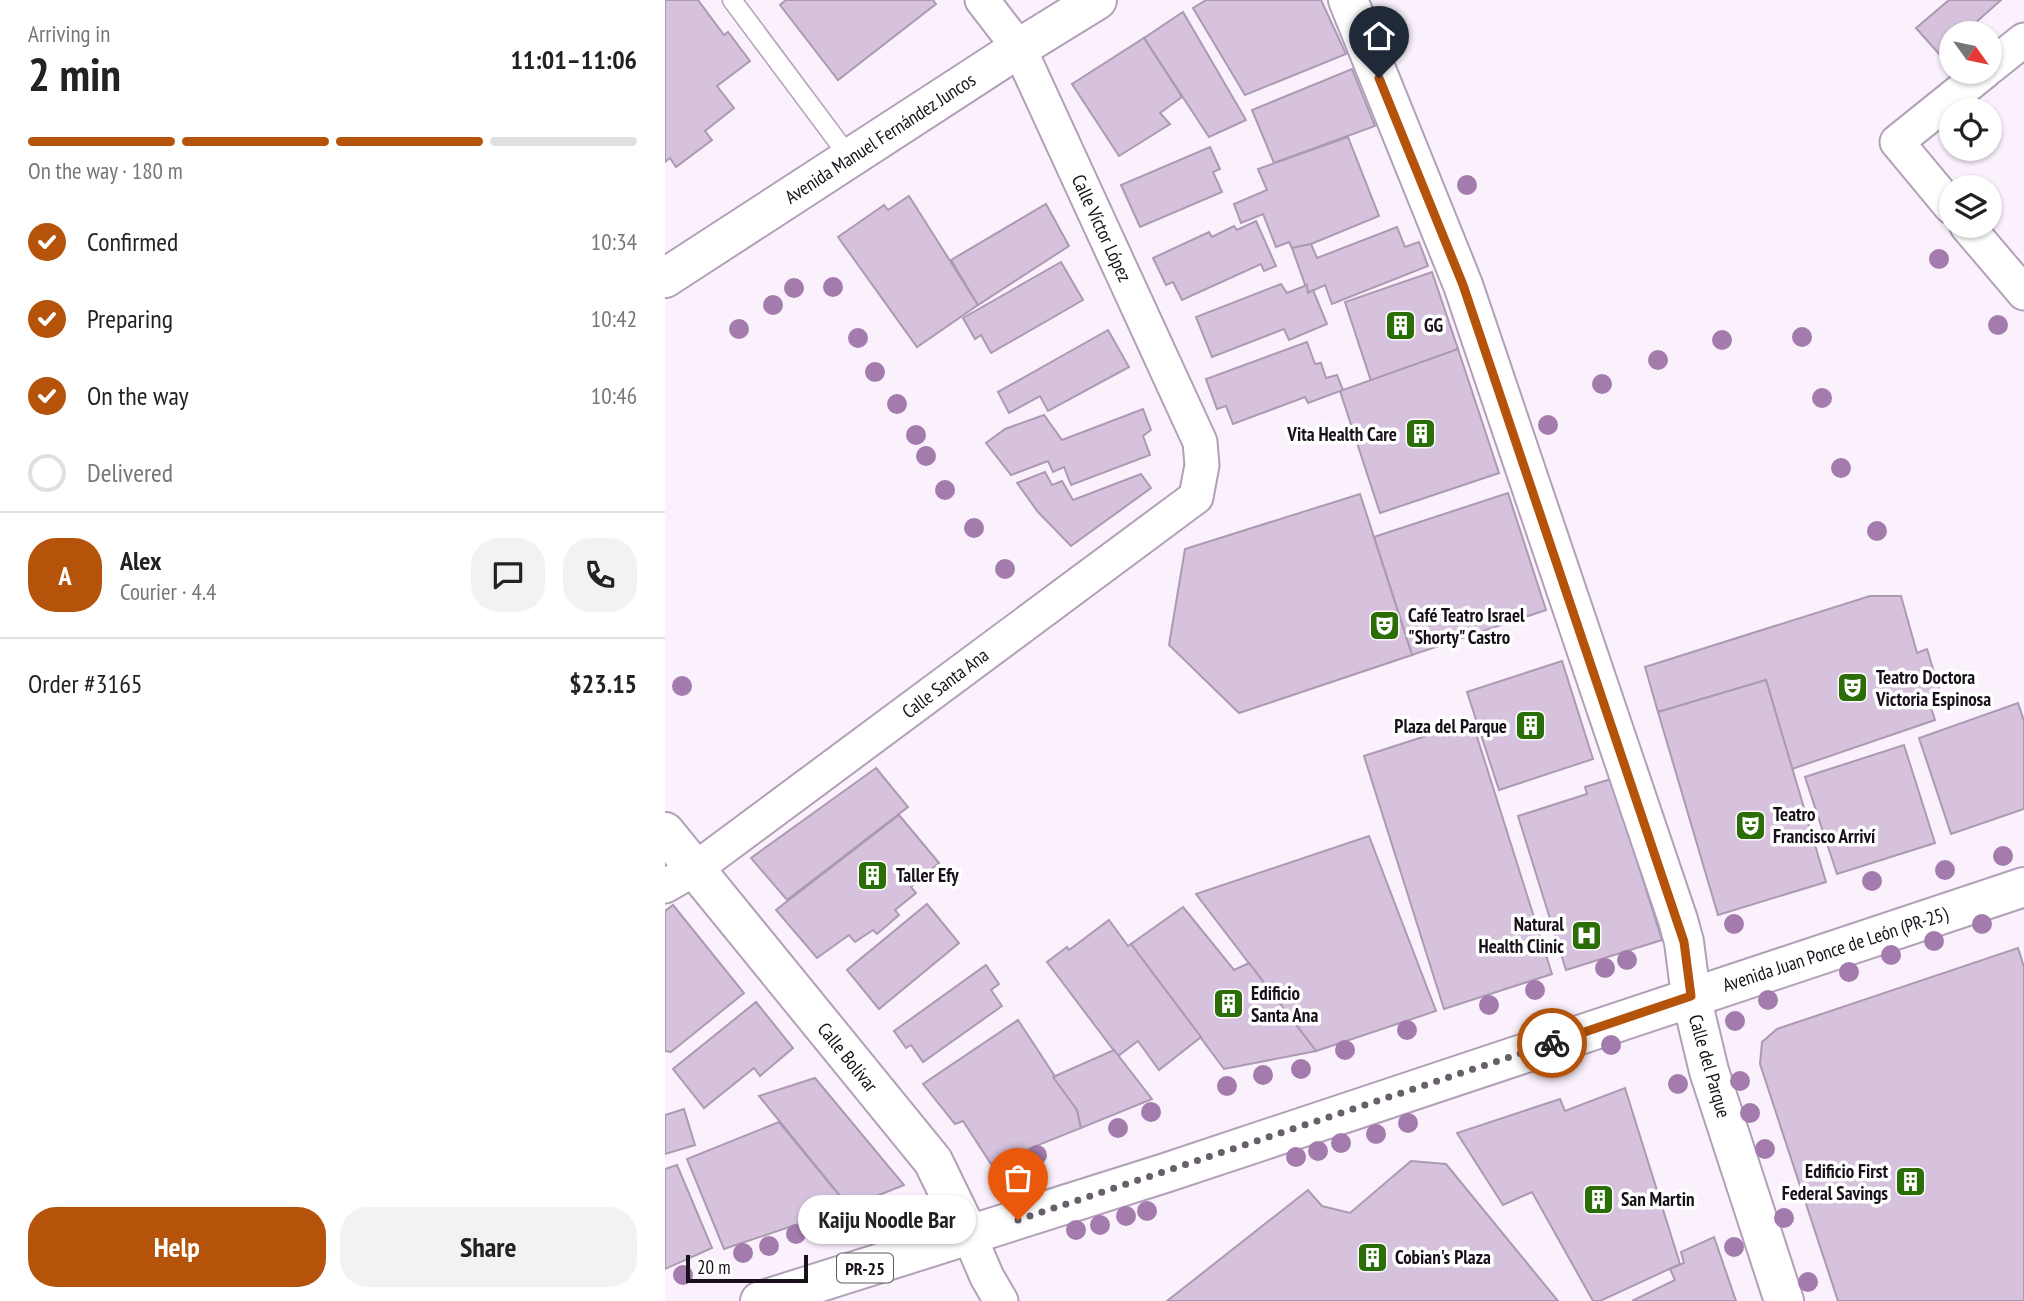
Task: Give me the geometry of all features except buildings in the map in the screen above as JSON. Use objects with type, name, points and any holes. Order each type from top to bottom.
[{"type":"street","name":"Calle Víctor López","points":[[982,0],[1019,48],[1200,442],[1202,465]]},
{"type":"street","name":"Avenida Manuel Fernández Juncos","points":[[665,278],[1097,0]]},
{"type":"street","name":"Calle del Parque","points":[[1347,0],[1463,285],[1678,920],[1684,942],[1691,996],[1709,1071],[1784,1301]]},
{"type":"street","points":[[2002,57],[2024,40]]},
{"type":"street","points":[[1939,193],[1897,142],[1969,84]]},
{"type":"street","points":[[1977,238],[2024,293]]},
{"type":"street","name":"Calle Santa Ana","points":[[680,877],[1196,497],[1202,465]]},
{"type":"street","name":"Calle Bolívar","points":[[665,832],[680,877],[933,1161],[987,1277],[1001,1301]]},
{"type":"street","name":"Avenida Juan Ponce de León (PR-25)","points":[[969,1236],[2024,887]]},
{"type":"street","name":"PR-25","points":[[760,1301],[969,1236]]},
{"type":"lane","points":[[732,0],[850,158]]},
{"type":"way so far","points":[[1018,1220],[1552,1043]]},
{"type":"place","name":"GG","points":[[1401,325]]},
{"type":"place","name":"Vita Health Care","points":[[1420,434]]},
{"type":"place","name":"Café Teatro Israel \"Shorty\" Castro","points":[[1385,626]]},
{"type":"place","name":"Teatro Doctora Victoria Espinosa","points":[[1853,688]]},
{"type":"place","name":"Plaza del Parque","points":[[1530,726]]},
{"type":"place","name":"Teatro Francisco Arriví","points":[[1750,825]]},
{"type":"place","name":"Taller Efy","points":[[873,875]]},
{"type":"place","name":"Natural Health Clinic","points":[[1587,935]]},
{"type":"place","name":"Edificio Santa Ana","points":[[1228,1004]]},
{"type":"place","name":"Edificio First Federal Savings","points":[[1911,1182]]},
{"type":"place","name":"San Martin","points":[[1598,1199]]},
{"type":"place","name":"Kaiju Noodle Bar","points":[[1018,1220]]},
{"type":"place","name":"Cobian's Plaza","points":[[1372,1257]]},
{"type":"route","points":[[1379,78],[1463,285],[1684,942],[1691,996],[1552,1043]]}]
